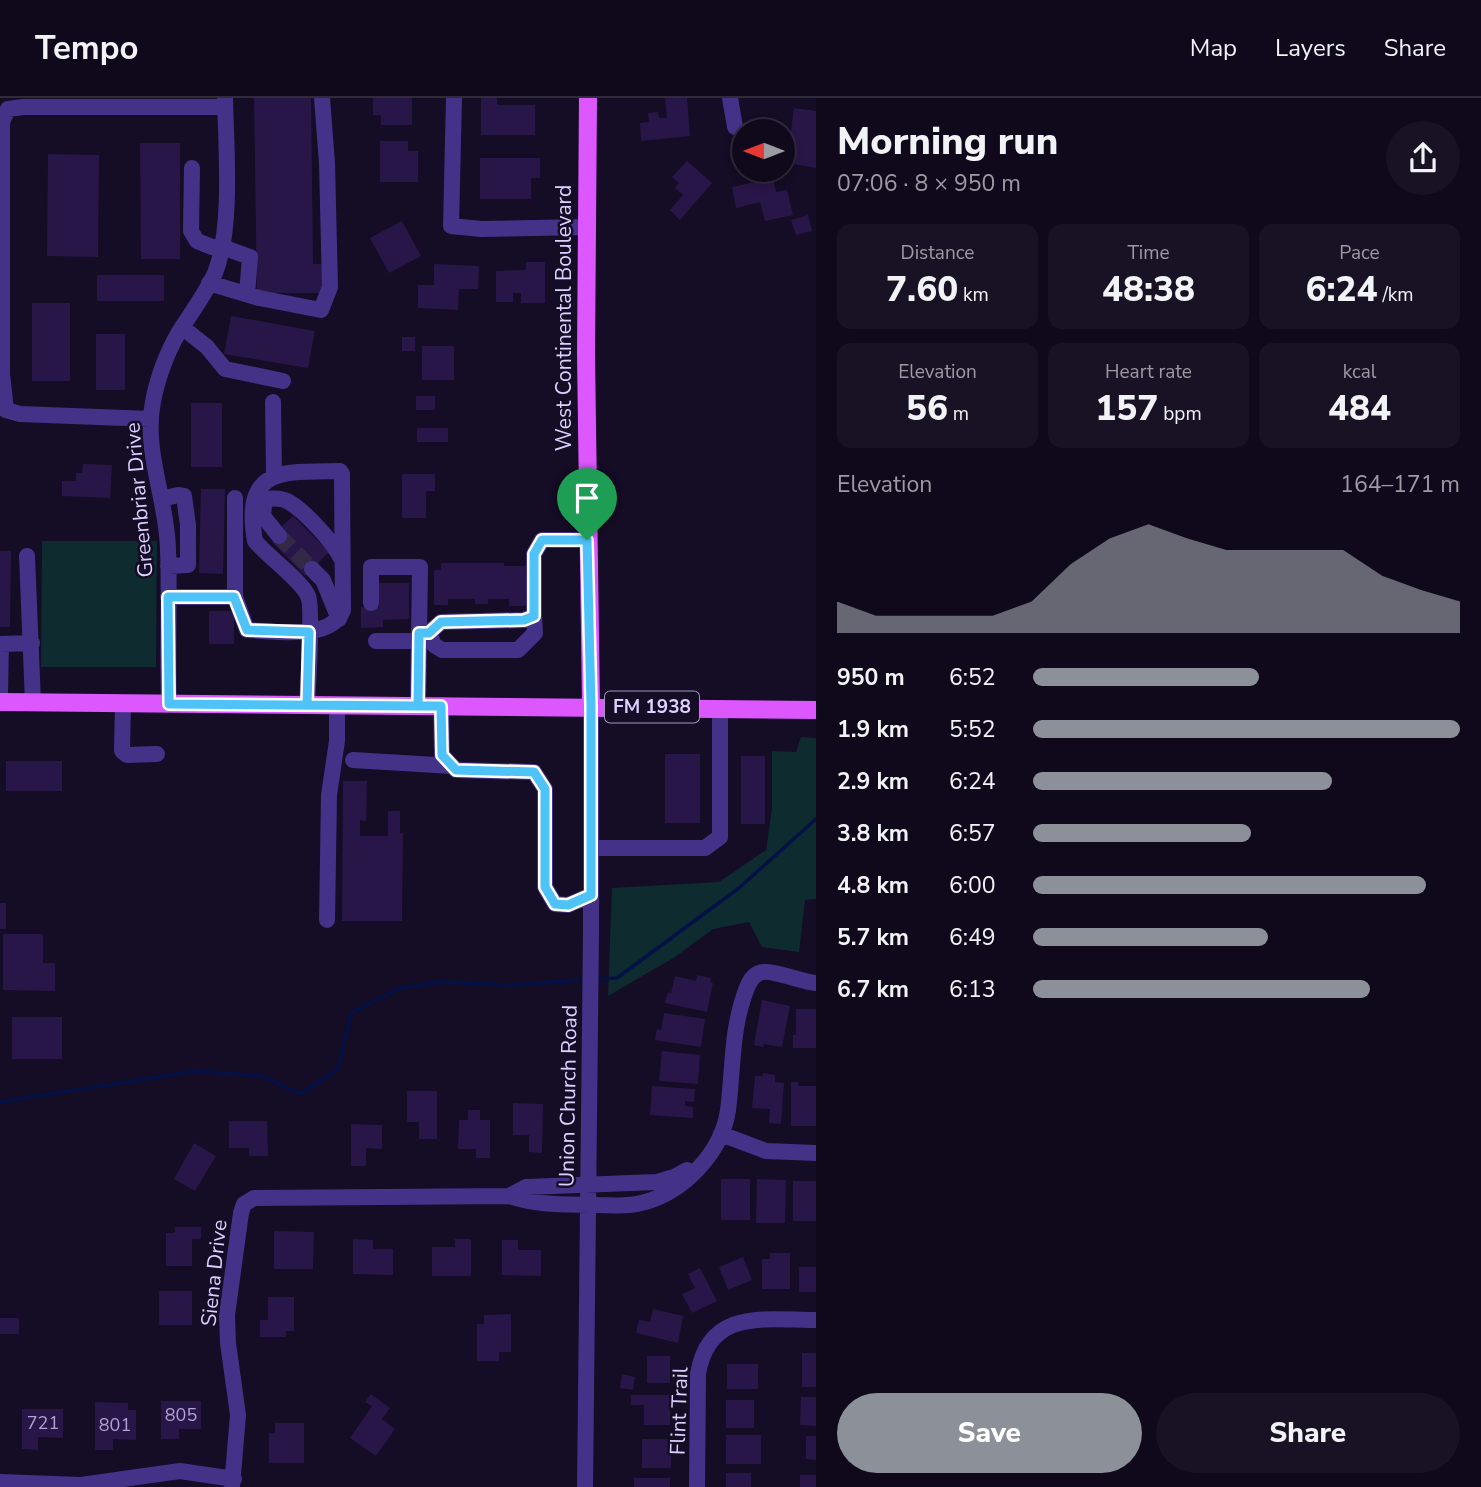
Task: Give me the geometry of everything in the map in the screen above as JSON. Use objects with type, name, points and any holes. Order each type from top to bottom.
[{"type":"main road","name":"West Continental Boulevard","points":[[587,98],[587,540],[591,706]]},
{"type":"main road","name":"FM 1938","points":[[0,702],[816,710]]},
{"type":"street","points":[[209,284],[321,310],[330,287],[327,163],[322,98]]},
{"type":"street","points":[[454,98],[451,226],[481,229],[586,227]]},
{"type":"street","points":[[730,98],[734,119]]},
{"type":"street","points":[[151,419],[3,412],[1,160],[4,108],[225,102]]},
{"type":"street","name":"Greenbriar Drive","points":[[169,704],[168,566],[151,419],[153,400],[166,362],[182,327],[209,284],[221,255],[226,198],[225,102]]},
{"type":"street","points":[[192,168],[191,231],[197,241],[250,257],[247,294]]},
{"type":"street","points":[[182,327],[207,347],[225,369],[283,382]]},
{"type":"street","points":[[273,402],[274,475]]},
{"type":"street","points":[[234,498],[234,597],[247,630],[309,632],[339,619],[343,610],[342,474],[340,471],[288,472],[274,475],[259,490],[253,506],[255,541],[309,596],[309,632],[307,705]]},
{"type":"street","points":[[279,536],[263,516],[267,499],[278,498],[289,502],[337,547],[342,560]]},
{"type":"street","points":[[422,636],[442,650],[518,650],[535,633],[534,554],[542,540],[587,540]]},
{"type":"street","points":[[27,556],[33,702]]},
{"type":"street","points":[[371,603],[371,566],[420,567],[422,636],[418,706]]},
{"type":"street","points":[[312,569],[323,580],[339,619]]},
{"type":"street","points":[[168,597],[234,597]]},
{"type":"street","points":[[376,641],[422,636],[441,622],[524,620],[534,616]]},
{"type":"street","points":[[0,694],[1,644],[32,643]]},
{"type":"street","points":[[123,703],[122,751],[127,755],[157,754]]},
{"type":"street","points":[[327,920],[329,795],[337,741],[337,705]]},
{"type":"street","points":[[441,706],[442,755],[456,770],[534,772],[545,789],[545,887],[555,904],[568,905],[591,895]]},
{"type":"street","name":"Union Church Road","points":[[585,1487],[591,706]]},
{"type":"street","points":[[591,848],[705,848],[720,837],[720,708]]},
{"type":"street","points":[[352,760],[452,766]]},
{"type":"street","points":[[816,983],[797,981],[773,972],[758,973],[751,979],[736,1024],[728,1112],[717,1141],[766,1151],[816,1153]]},
{"type":"street","name":"Siena Drive","points":[[509,1196],[526,1187],[665,1180],[689,1168],[717,1141]]},
{"type":"street","name":"Siena Drive","points":[[233,1483],[238,1415],[227,1315],[241,1213],[248,1200],[509,1196],[532,1204],[626,1205],[650,1201],[688,1178],[717,1141]]},
{"type":"street","name":"Flint Trail","points":[[697,1487],[698,1374],[702,1356],[712,1339],[738,1321],[816,1320]]},
{"type":"street","points":[[0,1482],[90,1485],[180,1471],[233,1483]]},
{"type":"green space","points":[[42,541],[157,541],[156,667],[41,667]]},
{"type":"green space","points":[[801,737],[816,738],[816,899],[805,900],[799,952],[762,947],[749,922],[713,929],[675,957],[608,996],[612,888],[719,882],[766,850],[772,809],[772,751],[796,752]]},
{"type":"building","points":[[254,98],[311,98],[313,264],[322,264],[323,293],[257,293]]},
{"type":"building","points":[[373,98],[412,98],[412,125],[381,125],[381,115],[373,115]]},
{"type":"building","points":[[481,98],[497,98],[497,105],[535,105],[535,135],[481,135]]},
{"type":"building","points":[[665,98],[687,98],[690,136],[641,141],[640,123],[649,122],[648,113],[658,112],[659,118],[667,118]]},
{"type":"building","points":[[794,108],[816,111],[816,168],[795,164],[795,119],[793,119]]},
{"type":"building","points":[[380,141],[408,141],[408,151],[418,151],[418,182],[380,182]]},
{"type":"building","points":[[140,143],[180,143],[180,259],[141,259]]},
{"type":"building","points":[[48,154],[99,155],[98,257],[47,256]]},
{"type":"building","points":[[480,158],[540,158],[540,178],[531,178],[531,199],[480,199]]},
{"type":"building","points":[[687,161],[712,183],[680,220],[670,210],[683,195],[675,188],[679,183],[672,177]]},
{"type":"building","points":[[755,182],[774,182],[776,192],[787,190],[793,215],[765,221],[760,202],[736,208],[732,187]]},
{"type":"building","points":[[808,215],[812,231],[796,235],[791,220]]},
{"type":"building","points":[[402,221],[421,256],[389,273],[370,238]]},
{"type":"building","points":[[526,262],[545,262],[545,303],[521,303],[521,293],[513,293],[513,302],[496,302],[496,271],[526,270]]},
{"type":"building","points":[[434,264],[479,266],[478,289],[459,289],[458,310],[418,308],[418,285],[434,285]]},
{"type":"building","points":[[97,275],[164,275],[164,301],[97,301]]},
{"type":"building","points":[[32,303],[70,303],[70,381],[32,381]]},
{"type":"building","points":[[231,316],[315,331],[308,368],[224,354]]},
{"type":"building","points":[[96,334],[125,334],[125,390],[96,390]]},
{"type":"building","points":[[402,337],[415,337],[415,351],[402,351]]},
{"type":"building","points":[[422,346],[454,346],[454,380],[422,380]]},
{"type":"building","points":[[416,396],[435,396],[435,410],[416,410]]},
{"type":"building","points":[[191,403],[222,403],[222,467],[191,467]]},
{"type":"building","points":[[417,428],[448,428],[448,442],[417,442]]},
{"type":"building","points":[[83,464],[112,465],[110,498],[62,496],[62,481],[76,481],[76,473],[82,473]]},
{"type":"building","points":[[402,474],[435,474],[435,491],[426,491],[426,518],[402,518]]},
{"type":"building","points":[[201,489],[225,489],[223,574],[199,573]]},
{"type":"building","points":[[293,516],[329,552],[305,576],[272,542],[284,531],[281,527]]},
{"type":"building","points":[[0,551],[11,551],[10,627],[0,627]]},
{"type":"building","points":[[441,563],[504,563],[504,566],[526,566],[526,606],[509,606],[509,599],[488,599],[488,604],[475,604],[475,599],[448,599],[448,605],[434,605],[434,570],[441,570]]},
{"type":"building","points":[[378,583],[409,583],[409,619],[383,620],[383,627],[361,628],[361,607],[379,607]]},
{"type":"building","points":[[209,611],[234,611],[234,644],[209,644]]},
{"type":"building","points":[[665,754],[700,754],[700,823],[665,823]]},
{"type":"building","points":[[741,756],[765,756],[765,824],[741,824]]},
{"type":"building","points":[[6,761],[62,761],[62,791],[6,791]]},
{"type":"building","points":[[343,781],[367,781],[366,821],[360,820],[360,836],[388,836],[388,811],[400,811],[400,833],[403,833],[402,921],[342,921]]},
{"type":"building","points":[[0,903],[6,903],[6,929],[0,929]]},
{"type":"building","points":[[3,934],[43,934],[43,963],[55,963],[55,991],[3,990]]},
{"type":"building","points":[[697,975],[711,978],[710,982],[713,983],[707,1012],[665,1003],[668,992],[671,993],[675,976],[696,981]]},
{"type":"building","points":[[762,1000],[790,1006],[782,1047],[754,1045]]},
{"type":"building","points":[[796,1009],[816,1009],[816,1048],[793,1048]]},
{"type":"building","points":[[664,1013],[705,1019],[701,1047],[655,1040],[657,1029],[661,1030]]},
{"type":"building","points":[[12,1017],[62,1017],[62,1059],[12,1059]]},
{"type":"building","points":[[662,1051],[700,1055],[698,1084],[659,1081]]},
{"type":"building","points":[[763,1073],[775,1075],[775,1082],[784,1083],[781,1124],[769,1123],[770,1109],[752,1108],[755,1076],[763,1076]]},
{"type":"building","points":[[791,1082],[798,1082],[798,1086],[816,1086],[816,1126],[791,1126]]},
{"type":"building","points":[[652,1086],[695,1089],[694,1102],[685,1101],[685,1106],[693,1107],[693,1118],[650,1115]]},
{"type":"building","points":[[407,1091],[437,1091],[437,1139],[419,1139],[419,1122],[407,1122]]},
{"type":"building","points":[[513,1103],[543,1104],[542,1153],[529,1152],[529,1135],[513,1135]]},
{"type":"building","points":[[468,1110],[480,1110],[480,1120],[490,1120],[490,1158],[476,1158],[476,1149],[458,1149],[459,1120],[468,1120]]},
{"type":"building","points":[[229,1121],[267,1121],[268,1156],[249,1156],[249,1148],[229,1148]]},
{"type":"building","points":[[351,1124],[382,1125],[382,1149],[366,1148],[366,1166],[351,1166]]},
{"type":"building","points":[[194,1143],[216,1156],[195,1191],[174,1179]]},
{"type":"building","points":[[721,1179],[750,1179],[750,1220],[721,1220]]},
{"type":"building","points":[[757,1179],[786,1180],[785,1223],[756,1223]]},
{"type":"building","points":[[793,1181],[816,1181],[816,1221],[793,1221]]},
{"type":"building","points":[[175,1227],[201,1227],[201,1239],[192,1239],[192,1266],[166,1266],[166,1233],[175,1233]]},
{"type":"building","points":[[274,1231],[314,1232],[313,1269],[274,1269]]},
{"type":"building","points":[[353,1239],[373,1240],[373,1249],[393,1249],[393,1275],[353,1274]]},
{"type":"building","points":[[455,1239],[471,1239],[471,1276],[432,1276],[432,1247],[455,1247]]},
{"type":"building","points":[[502,1240],[518,1240],[518,1250],[541,1250],[541,1276],[502,1275]]},
{"type":"building","points":[[770,1253],[790,1253],[790,1289],[762,1289],[762,1259],[770,1259]]},
{"type":"building","points":[[743,1257],[752,1280],[728,1290],[719,1267]]},
{"type":"building","points":[[799,1267],[816,1267],[816,1292],[799,1292]]},
{"type":"building","points":[[700,1268],[717,1301],[692,1313],[682,1294],[695,1288],[688,1274]]},
{"type":"building","points":[[159,1291],[192,1291],[192,1325],[159,1325]]},
{"type":"building","points":[[268,1297],[294,1297],[294,1331],[286,1331],[286,1337],[260,1337],[260,1320],[268,1320]]},
{"type":"building","points":[[653,1309],[683,1316],[678,1343],[636,1333],[639,1320],[650,1322]]},
{"type":"building","points":[[511,1314],[511,1352],[499,1352],[499,1361],[477,1361],[477,1324],[484,1324],[484,1315]]},
{"type":"building","points":[[0,1318],[19,1318],[19,1334],[0,1334]]},
{"type":"building","points":[[802,1353],[816,1353],[816,1387],[802,1387]]},
{"type":"building","points":[[647,1356],[670,1356],[670,1383],[647,1383]]},
{"type":"building","points":[[727,1364],[758,1364],[758,1389],[727,1389]]},
{"type":"building","points":[[622,1374],[635,1377],[633,1390],[620,1388]]},
{"type":"building","points":[[371,1394],[390,1408],[382,1419],[395,1429],[376,1456],[350,1438],[372,1406],[365,1402]]},
{"type":"building","points":[[631,1395],[670,1395],[670,1425],[644,1425],[644,1405],[631,1405]]},
{"type":"building","points":[[801,1397],[816,1397],[816,1426],[800,1425]]},
{"type":"building","points":[[726,1400],[754,1400],[754,1428],[726,1428]]},
{"type":"building","points":[[161,1401],[201,1401],[201,1429],[179,1429],[179,1439],[161,1439]]},
{"type":"building","points":[[95,1402],[128,1403],[128,1410],[136,1410],[136,1440],[113,1439],[113,1450],[95,1450]]},
{"type":"building","points":[[22,1409],[63,1409],[63,1438],[38,1437],[38,1450],[22,1449]]},
{"type":"building","points":[[275,1423],[304,1423],[304,1463],[269,1463],[269,1433],[275,1433]]},
{"type":"building","points":[[726,1435],[761,1435],[761,1464],[726,1464]]},
{"type":"building","points":[[806,1436],[816,1436],[816,1460],[806,1459]]},
{"type":"building","points":[[642,1439],[671,1439],[671,1468],[642,1468]]},
{"type":"building","points":[[726,1473],[751,1473],[751,1487],[726,1487]]},
{"type":"building","points":[[800,1475],[816,1475],[816,1487],[800,1487]]},
{"type":"building","points":[[634,1478],[670,1478],[670,1487],[634,1487]]},
{"type":"waterway","points":[[601,979],[617,978],[739,888],[816,819]]},
{"type":"waterway","points":[[0,1102],[195,1071],[263,1076],[300,1094],[338,1069],[351,1013],[400,988],[441,982],[512,985],[580,980]]},
{"type":"tunnel","points":[[279,536],[312,569]]},
{"type":"route","points":[[587,540],[542,540],[534,554],[534,616],[524,620],[441,622],[429,633],[419,633],[418,706],[307,705],[309,632],[247,630],[234,597],[168,597],[169,704],[418,706],[441,706],[442,755],[456,770],[534,772],[545,789],[545,887],[555,904],[568,905],[591,895],[591,706],[587,540]]}]
